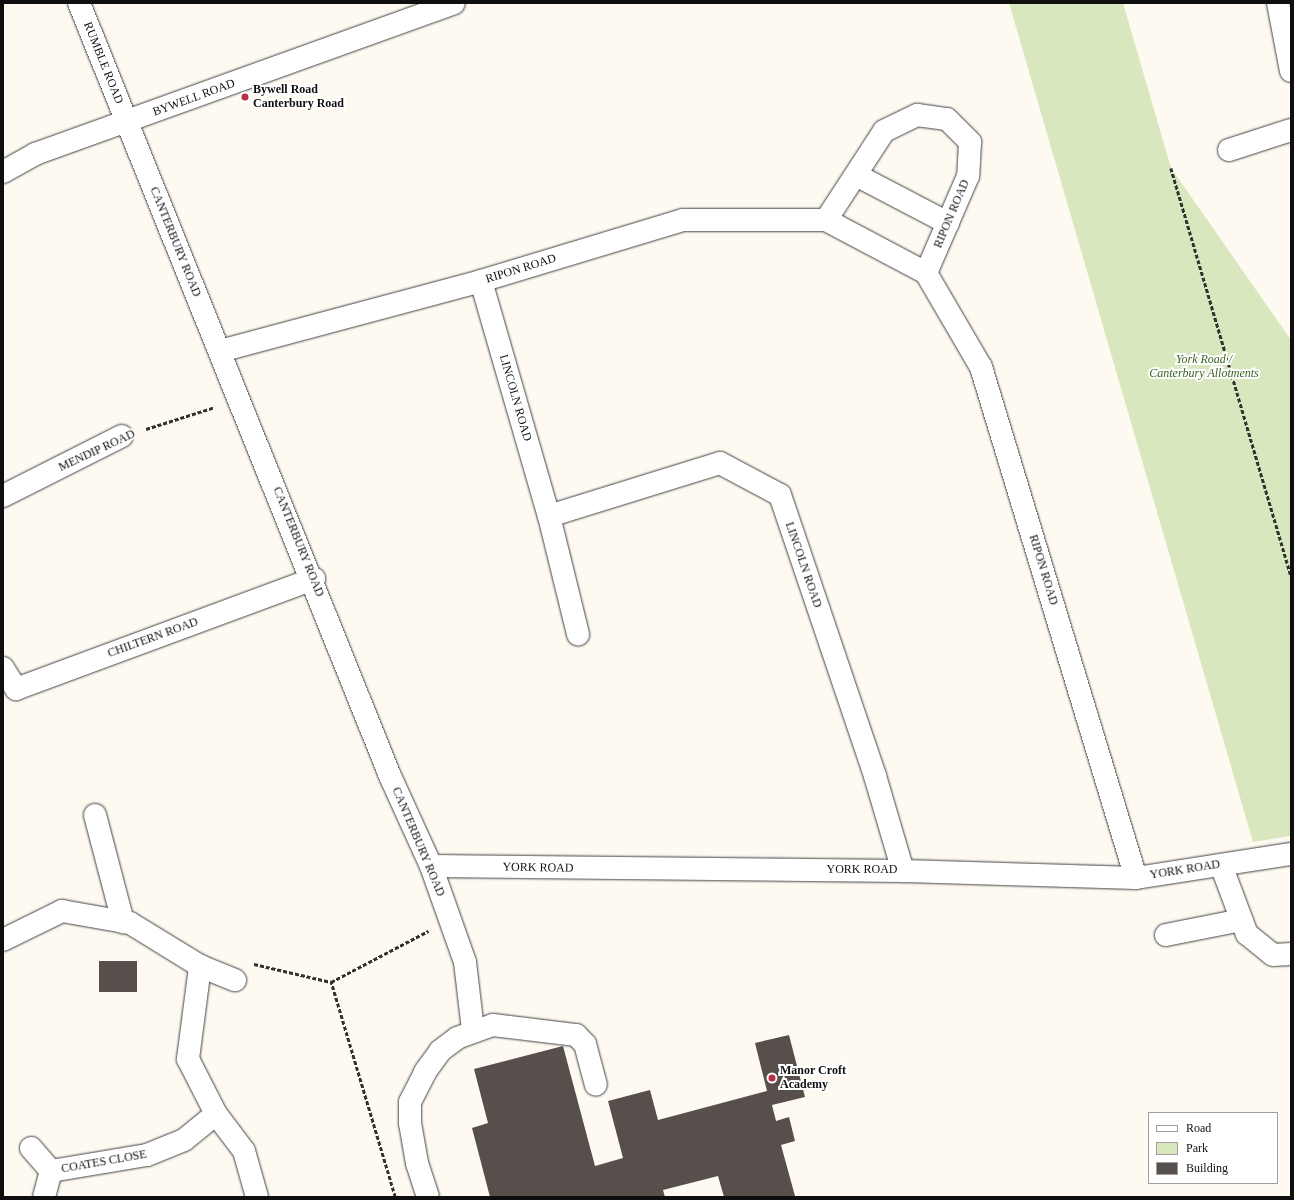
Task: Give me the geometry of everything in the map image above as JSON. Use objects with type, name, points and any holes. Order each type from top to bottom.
[{"type":"street","name":"RUMBLE ROAD","points":[[79,3],[127,123]]},
{"type":"street","name":"BYWELL ROAD","points":[[3,172],[35,154],[127,123],[454,3]]},
{"type":"street","points":[[1278,3],[1288,41],[1291,71]]},
{"type":"street","name":"RIPON ROAD","points":[[826,220],[884,131],[917,115],[947,119],[970,142],[968,176],[926,274]]},
{"type":"street","name":"CANTERBURY ROAD","points":[[127,123],[314,579],[390,776],[431,866],[465,962],[473,1030]]},
{"type":"street","points":[[1229,150],[1291,130]]},
{"type":"street","points":[[856,175],[948,223]]},
{"type":"street","name":"RIPON ROAD","points":[[220,351],[481,281],[683,220],[826,220],[926,274],[981,367],[1136,878]]},
{"type":"street","name":"LINCOLN ROAD","points":[[481,281],[549,516],[578,634]]},
{"type":"street","name":"MENDIP ROAD","points":[[3,496],[122,436]]},
{"type":"street","name":"LINCOLN ROAD","points":[[549,516],[720,463],[780,495],[875,776],[903,870]]},
{"type":"street","name":"CHILTERN ROAD","points":[[3,668],[16,689],[314,579]]},
{"type":"street","points":[[95,815],[123,922]]},
{"type":"street","name":"YORK ROAD","points":[[431,866],[903,870],[1136,878],[1291,854]]},
{"type":"street","points":[[1221,864],[1247,934],[1273,956],[1291,954]]},
{"type":"street","points":[[3,940],[62,911],[123,922],[200,966],[235,980]]},
{"type":"street","points":[[1166,935],[1242,920]]},
{"type":"street","points":[[200,966],[188,1058],[216,1114],[244,1151],[257,1197]]},
{"type":"street","points":[[428,1197],[417,1163],[410,1123],[410,1102],[440,1051],[473,1030],[493,1026],[576,1035],[585,1044],[596,1085]]},
{"type":"street","name":"COATES CLOSE","points":[[51,1171],[147,1155],[184,1140],[216,1114]]},
{"type":"street","name":"COATES CLOSE","points":[[31,1148],[51,1171]]},
{"type":"street","name":"COATES CLOSE","points":[[44,1197],[51,1171]]},
{"type":"path","points":[[1171,168],[1291,576]]},
{"type":"path","name":"MENDIP ROAD","points":[[122,436],[240,400]]},
{"type":"path","points":[[235,980],[245,962],[331,982],[450,920]]},
{"type":"path","points":[[331,982],[395,1197]]},
{"type":"green space","name":"York Road / Canterbury Allotments","points":[[1009,3],[1123,3],[1171,168],[1291,340],[1291,836],[1253,842]]},
{"type":"building","points":[[99,961],[137,961],[137,992],[99,992]]},
{"type":"building","points":[[789,1035],[805,1097],[772,1105],[776,1121],[789,1117],[795,1141],[781,1145],[795,1196],[724,1197],[718,1176],[663,1190],[665,1197],[490,1197],[472,1128],[488,1123],[474,1069],[563,1046],[595,1166],[623,1158],[608,1101],[650,1090],[658,1120],[767,1091],[755,1043]]},
{"type":"place","name":"Bywell Road Canterbury Road","points":[[245,97]]},
{"type":"place","name":"Manor Croft Academy","points":[[772,1078]]}]
